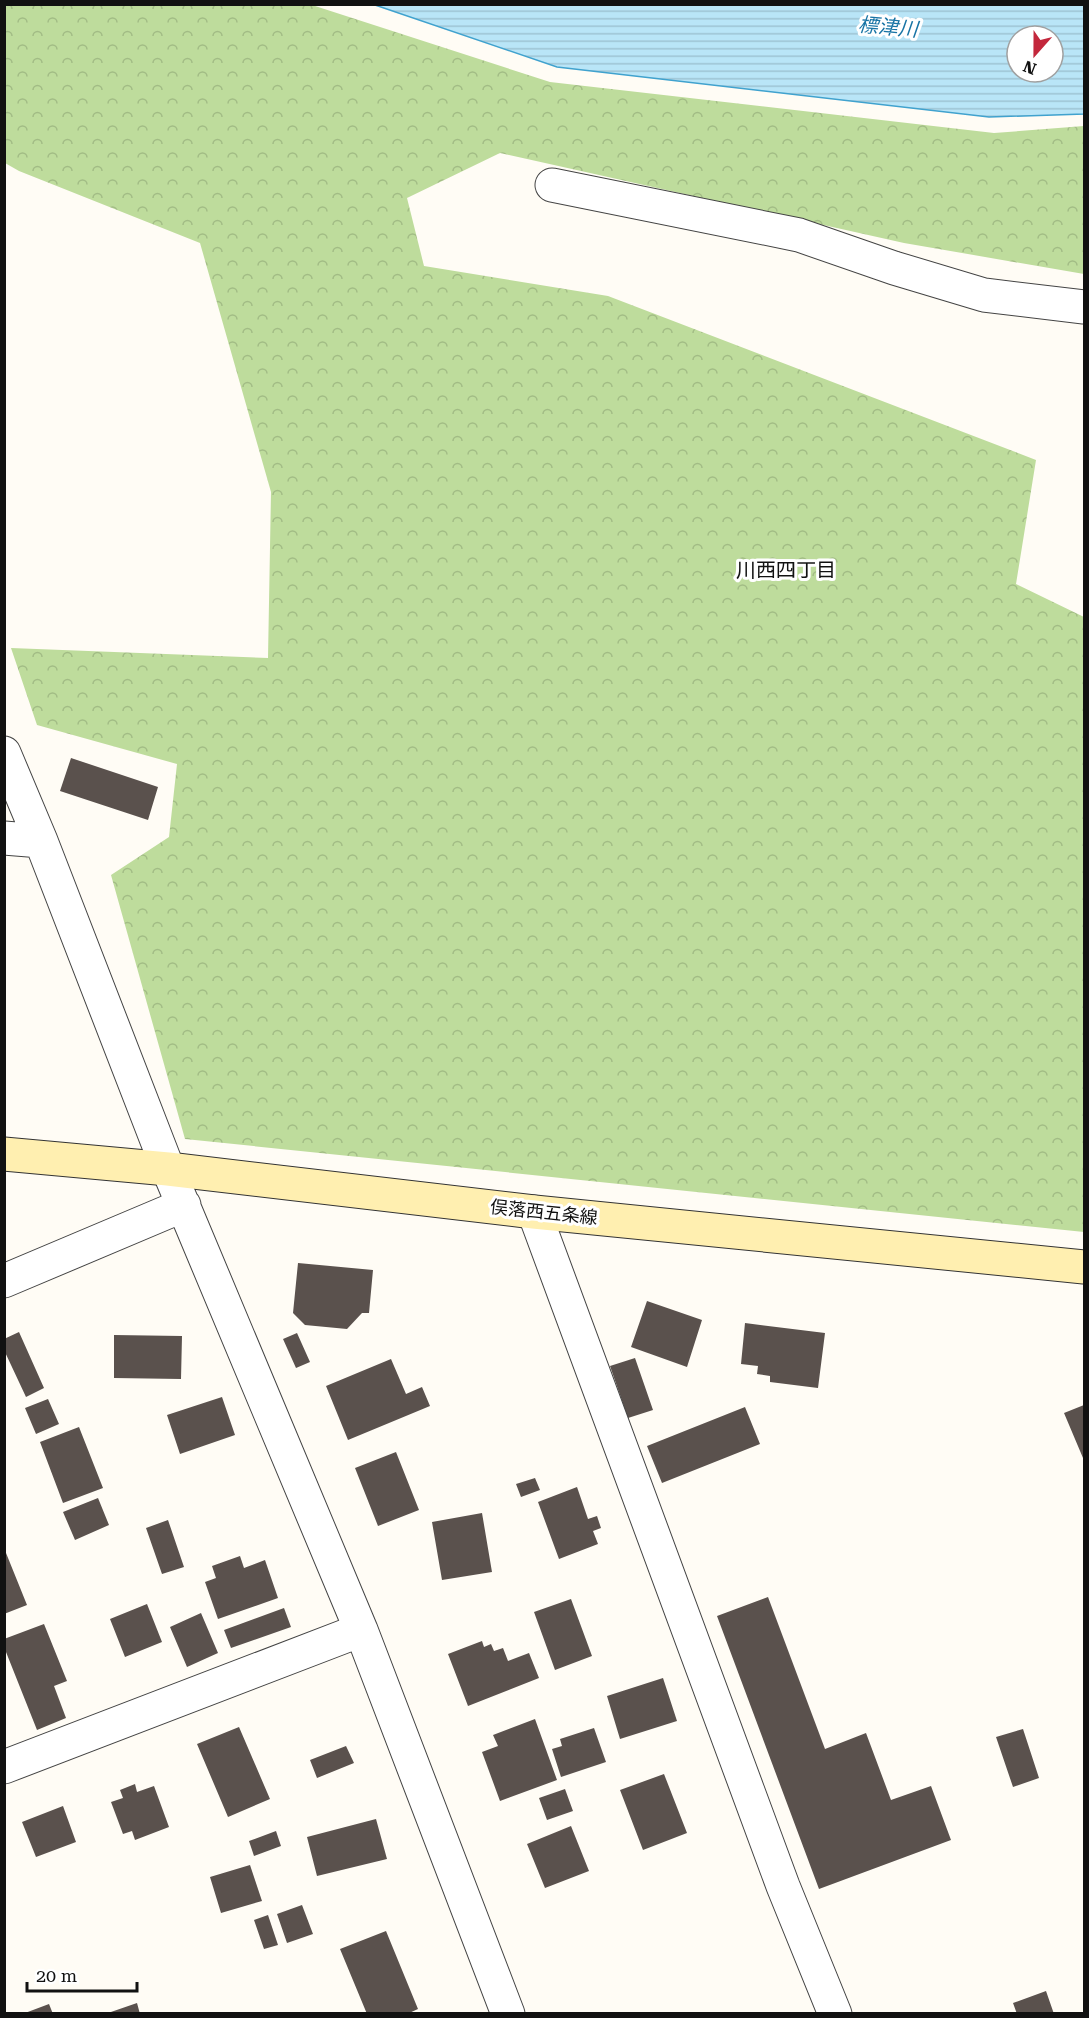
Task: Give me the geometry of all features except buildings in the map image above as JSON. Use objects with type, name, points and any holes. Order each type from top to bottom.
[{"type":"main road","name":"俣落西五条線","points":[[4,1154],[168,1169],[534,1212],[1084,1267]]},
{"type":"street","points":[[552,185],[799,235],[894,268],[984,295],[1084,308]]},
{"type":"street","points":[[4,753],[41,841],[168,1169],[361,1630],[508,2013]]},
{"type":"street","points":[[4,838],[41,841]]},
{"type":"street","points":[[4,1281],[184,1205]]},
{"type":"street","points":[[534,1212],[783,1886],[835,2013]]},
{"type":"street","points":[[4,1767],[361,1630]]},
{"type":"green space","points":[[4,5],[312,5],[550,82],[994,133],[1084,126],[1084,274],[904,243],[500,153],[407,198],[424,266],[608,296],[1036,460],[1016,584],[1084,617],[1084,1232],[185,1139],[111,875],[169,837],[177,764],[37,725],[11,648],[268,658],[271,492],[200,243],[19,171],[5,163]]},
{"type":"water","name":"標津川","points":[[375,5],[1084,5],[1084,114],[989,117],[557,67]]},
{"type":"district","name":"川西四丁目","points":[[786,570]]}]
